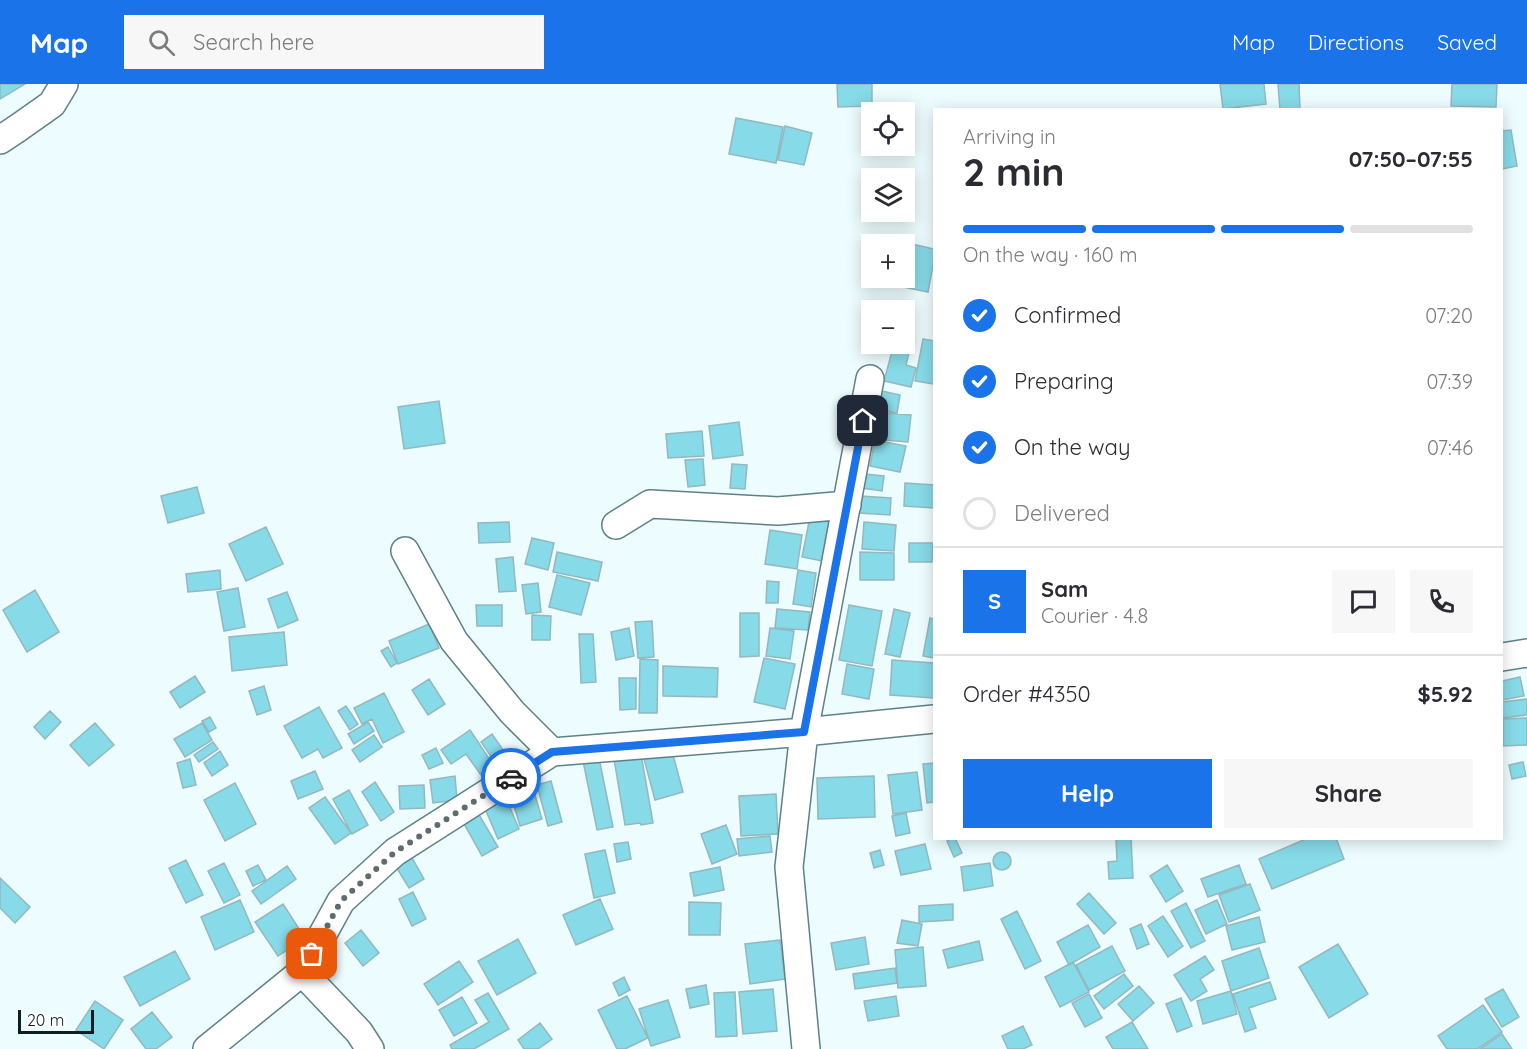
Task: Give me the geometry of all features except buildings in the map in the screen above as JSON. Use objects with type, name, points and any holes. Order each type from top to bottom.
[{"type":"street","points":[[0,140],[52,104],[64,84]]},
{"type":"street","points":[[806,1049],[789,867],[804,732],[870,379]]},
{"type":"street","points":[[616,525],[650,504],[778,511],[847,505]]},
{"type":"street","points":[[405,551],[454,641],[512,711],[552,752]]},
{"type":"street","points":[[1503,657],[1527,653]]},
{"type":"street","points":[[207,1049],[302,972],[341,901],[395,852],[552,752],[933,719]]},
{"type":"street","points":[[302,972],[359,1032],[370,1049]]},
{"type":"way so far","points":[[312,954],[341,901],[395,852],[511,778]]},
{"type":"route","points":[[511,778],[552,752],[804,732],[863,421]]}]
